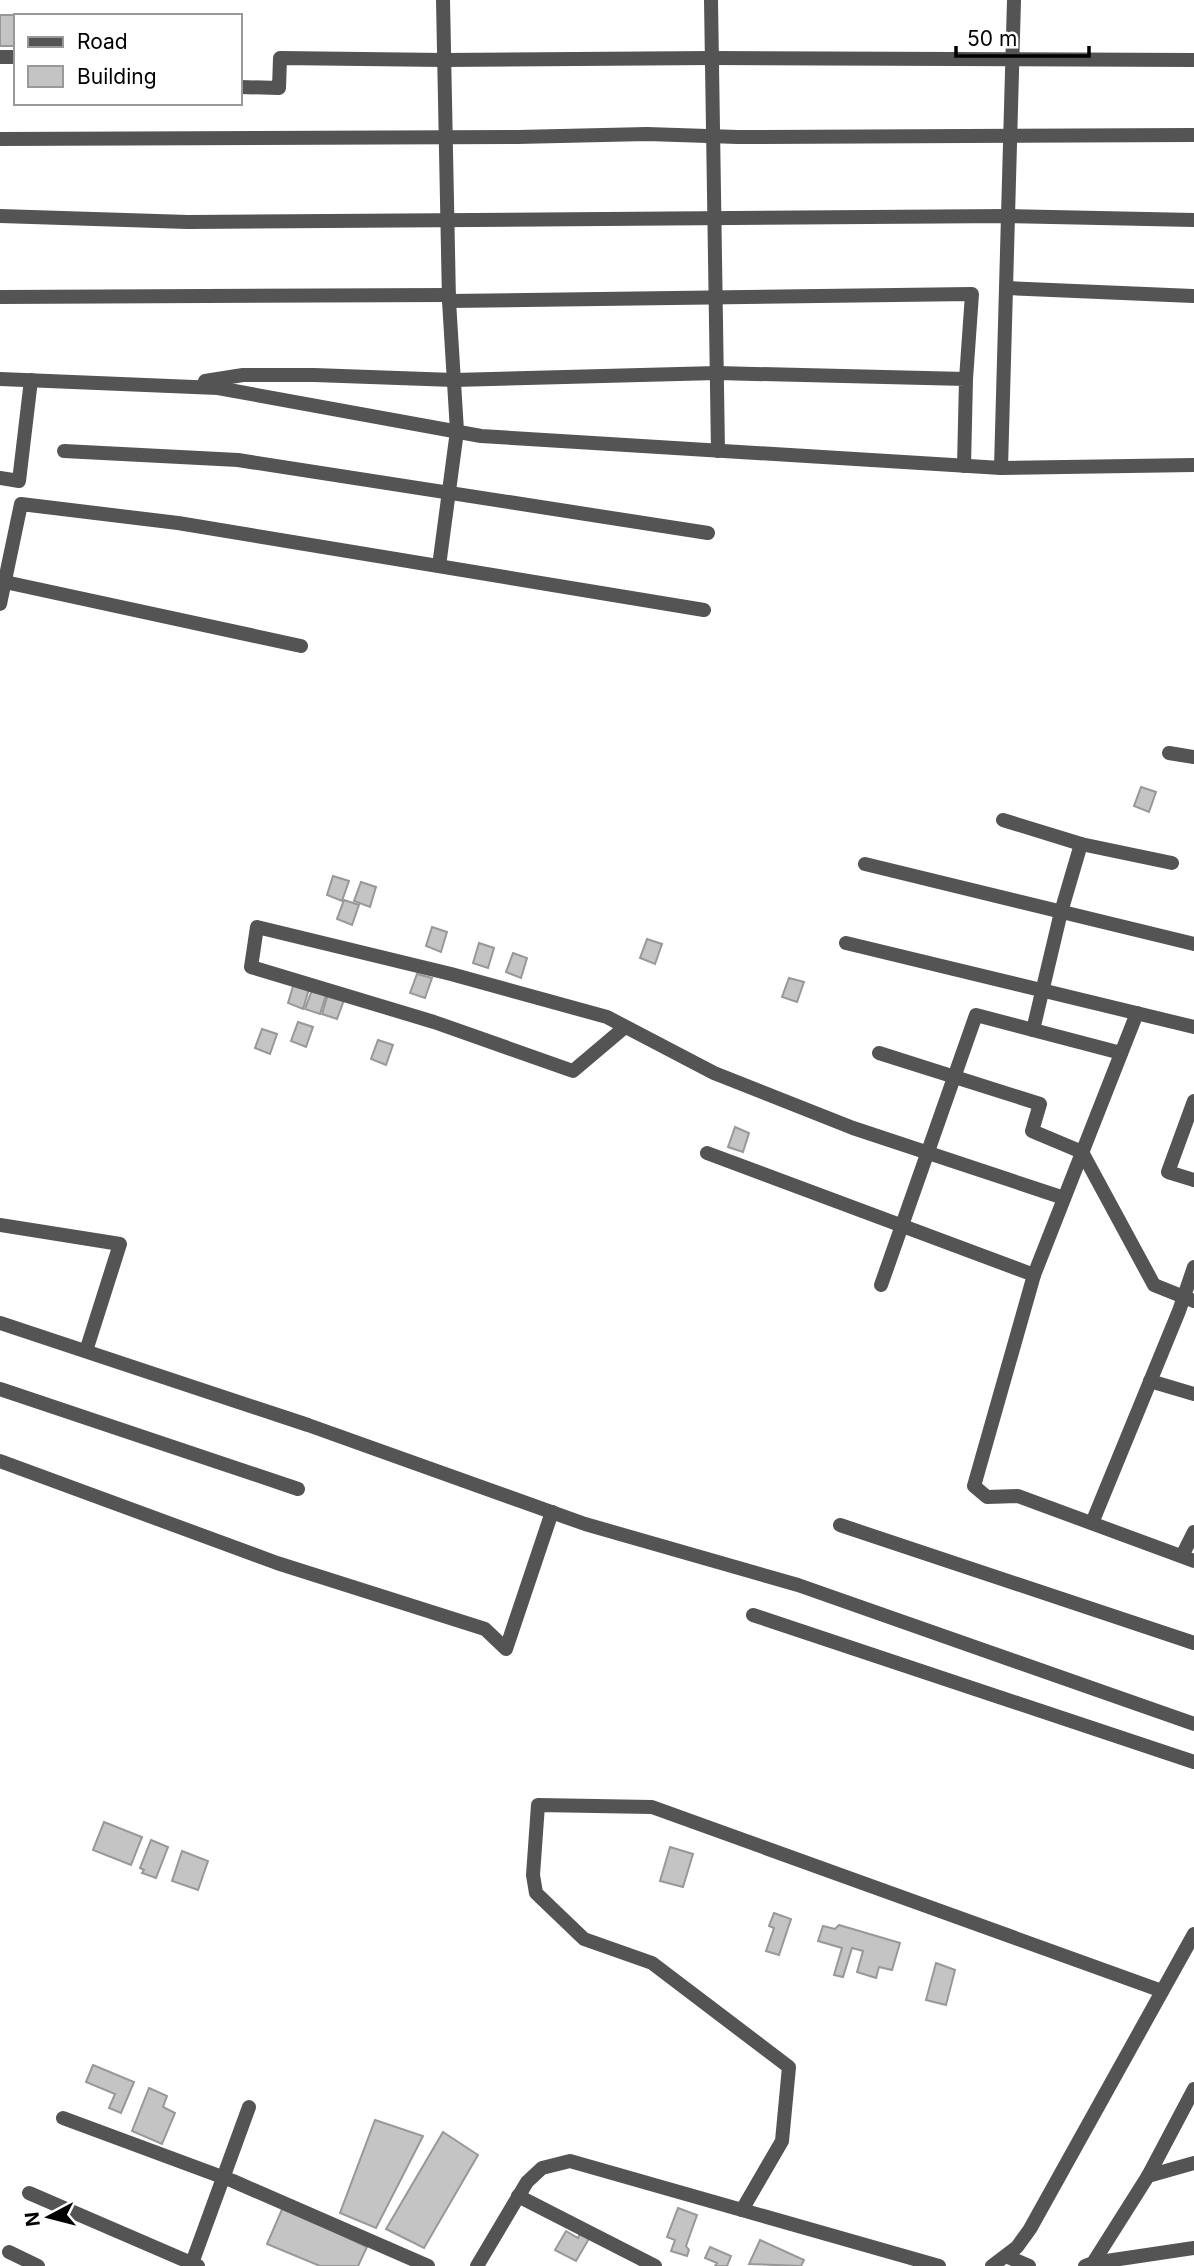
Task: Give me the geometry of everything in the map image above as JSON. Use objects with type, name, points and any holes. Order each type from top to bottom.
[{"type":"street","points":[[439,566],[457,431],[449,298],[443,0]]},
{"type":"street","points":[[711,0],[718,451]]},
{"type":"street","points":[[1001,468],[1014,0]]},
{"type":"street","points":[[242,87],[279,88],[280,58],[1194,60]]},
{"type":"street","points":[[0,139],[647,134],[1194,135]]},
{"type":"street","points":[[0,216],[188,222],[1009,216],[1194,220]]},
{"type":"street","points":[[1006,288],[1193,296]]},
{"type":"street","points":[[0,297],[449,298],[972,294],[964,466]]},
{"type":"street","points":[[178,386],[243,375],[454,380],[717,373],[966,379]]},
{"type":"street","points":[[0,379],[218,388],[481,436],[1001,468],[1194,466]]},
{"type":"street","points":[[0,478],[19,481],[31,380]]},
{"type":"street","points":[[64,451],[238,460],[708,533]]},
{"type":"street","points":[[0,604],[21,504],[178,523],[704,610]]},
{"type":"street","points":[[5,582],[301,646]]},
{"type":"street","points":[[1169,753],[1194,757]]},
{"type":"street","points":[[1003,820],[1081,844],[1172,863]]},
{"type":"street","points":[[1033,1030],[1061,912],[1081,844]]},
{"type":"street","points":[[864,864],[1194,944]]},
{"type":"street","points":[[625,1027],[573,1071],[434,1022],[251,967],[257,927],[438,971],[607,1017],[714,1073],[853,1128],[1064,1198]]},
{"type":"street","points":[[846,943],[1194,1027]]},
{"type":"street","points":[[1137,1013],[1034,1275],[974,1486],[987,1497],[1018,1496],[1188,1558],[1194,1531]]},
{"type":"street","points":[[881,1285],[976,1015],[1121,1053]]},
{"type":"street","points":[[879,1053],[1040,1104],[1032,1131],[1082,1152],[1154,1285],[1189,1299]]},
{"type":"street","points":[[1193,1108],[1168,1172],[1194,1180]]},
{"type":"street","points":[[707,1153],[1034,1275]]},
{"type":"street","points":[[0,1225],[120,1244],[86,1351]]},
{"type":"street","points":[[1092,1523],[1150,1381],[1189,1299],[1194,1267]]},
{"type":"street","points":[[0,1323],[308,1425],[585,1524],[799,1585],[1194,1724]]},
{"type":"street","points":[[1150,1381],[1194,1394]]},
{"type":"street","points":[[0,1389],[298,1489]]},
{"type":"street","points":[[0,1461],[277,1563],[485,1629],[506,1649],[552,1512]]},
{"type":"street","points":[[840,1525],[1194,1643]]},
{"type":"street","points":[[753,1615],[1194,1762]]},
{"type":"street","points":[[742,2210],[782,2141],[789,2067],[652,1963],[584,1939],[536,1894],[533,1875],[538,1805],[652,1807],[1162,1991]]},
{"type":"street","points":[[992,2266],[1017,2247],[1030,2229],[1194,1934]]},
{"type":"street","points":[[1089,2265],[1148,2176],[1193,2092]]},
{"type":"street","points":[[29,2193],[195,2265],[249,2107]]},
{"type":"street","points":[[63,2118],[224,2177],[428,2266]]},
{"type":"street","points":[[477,2266],[527,2182],[541,2168],[570,2161],[939,2266]]},
{"type":"street","points":[[1148,2176],[1194,2163]]},
{"type":"street","points":[[518,2196],[655,2266]]},
{"type":"street","points":[[1089,2265],[1194,2248]]},
{"type":"street","points":[[9,2252],[38,2266]]},
{"type":"street","points":[[1006,2256],[1029,2266]]},
{"type":"building","points":[[0,15],[14,15],[14,46],[0,46]]},
{"type":"building","points":[[1141,787],[1156,792],[1149,812],[1134,806]]},
{"type":"building","points":[[333,876],[349,881],[342,901],[327,895]]},
{"type":"building","points":[[361,882],[376,887],[370,907],[354,901]]},
{"type":"building","points":[[344,900],[359,905],[352,925],[337,919]]},
{"type":"building","points":[[432,927],[447,932],[441,952],[426,946]]},
{"type":"building","points":[[647,939],[662,944],[655,964],[640,958]]},
{"type":"building","points":[[479,943],[494,948],[488,968],[473,963]]},
{"type":"building","points":[[513,953],[527,958],[521,978],[506,972]]},
{"type":"building","points":[[417,974],[432,978],[425,998],[410,993]]},
{"type":"building","points":[[789,978],[804,982],[797,1002],[782,997]]},
{"type":"building","points":[[294,983],[309,989],[303,1009],[288,1003]]},
{"type":"building","points":[[312,990],[326,995],[320,1014],[305,1009]]},
{"type":"building","points":[[328,994],[344,1000],[337,1019],[322,1014]]},
{"type":"building","points":[[298,1022],[313,1027],[306,1047],[291,1041]]},
{"type":"building","points":[[262,1029],[277,1034],[270,1054],[255,1048]]},
{"type":"building","points":[[378,1040],[393,1045],[386,1065],[371,1059]]},
{"type":"building","points":[[735,1127],[749,1133],[743,1152],[728,1147]]},
{"type":"building","points":[[104,1822],[142,1837],[131,1865],[93,1850]]},
{"type":"building","points":[[151,1840],[168,1847],[156,1878],[142,1873],[144,1870],[140,1868]]},
{"type":"building","points":[[670,1847],[693,1854],[683,1887],[660,1881]]},
{"type":"building","points":[[182,1851],[208,1861],[198,1890],[172,1881]]},
{"type":"building","points":[[774,1913],[791,1919],[779,1955],[766,1951],[774,1928],[769,1926]]},
{"type":"building","points":[[839,1925],[900,1943],[892,1970],[879,1967],[876,1978],[857,1972],[863,1951],[852,1948],[843,1977],[834,1975],[842,1948],[818,1941],[823,1926],[835,1929]]},
{"type":"building","points":[[936,1963],[955,1970],[946,2005],[926,2000]]},
{"type":"building","points":[[93,2065],[134,2082],[121,2113],[109,2108],[115,2094],[86,2082]]},
{"type":"building","points":[[149,2088],[167,2096],[163,2107],[175,2113],[162,2144],[132,2131]]},
{"type":"building","points":[[375,2120],[423,2136],[376,2228],[340,2213]]},
{"type":"building","points":[[443,2132],[478,2155],[424,2248],[386,2229]]},
{"type":"building","points":[[283,2207],[367,2247],[358,2266],[320,2266],[267,2244]]},
{"type":"building","points":[[678,2208],[697,2215],[686,2246],[689,2250],[687,2256],[671,2251],[675,2240],[667,2237]]},
{"type":"building","points":[[566,2231],[578,2238],[581,2232],[590,2237],[576,2261],[555,2250]]},
{"type":"building","points":[[760,2240],[804,2260],[801,2266],[749,2264]]},
{"type":"building","points":[[710,2247],[731,2256],[727,2266],[715,2266],[717,2263],[705,2258]]}]
